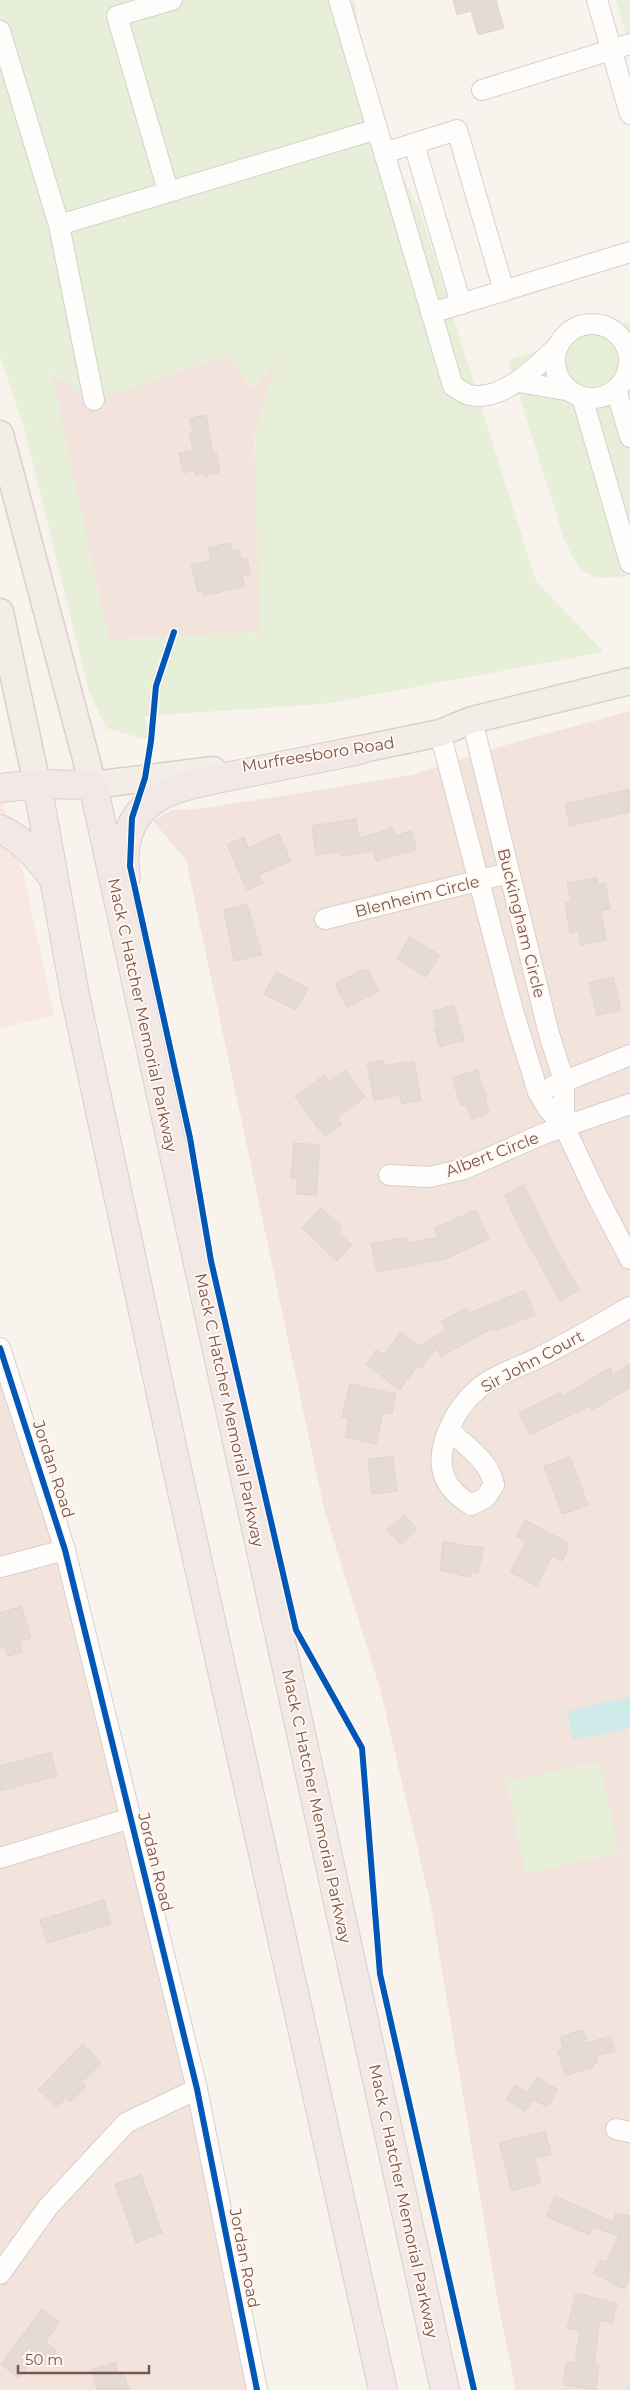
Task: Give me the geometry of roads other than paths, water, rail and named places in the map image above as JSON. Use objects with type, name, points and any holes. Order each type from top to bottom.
[{"type":"highway","points":[[161,1096],[168,1069],[131,907],[123,860],[124,844],[132,824],[156,798],[191,785],[360,750]]},
{"type":"highway","name":"Murfreesboro Road","points":[[0,788],[37,784],[93,785]]},
{"type":"highway","points":[[37,784],[75,995],[173,1450],[383,2390]]},
{"type":"highway","name":"Mack C Hatcher Memorial Parkway","points":[[93,785],[445,2390]]},
{"type":"highway","points":[[0,829],[17,837],[31,849],[54,880]]},
{"type":"main road","name":"Mack C Hatcher Memorial Parkway","points":[[0,434],[93,785]]},
{"type":"main road","points":[[0,612],[37,784]]},
{"type":"main road","name":"Murfreesboro Road","points":[[93,785],[360,750],[440,733],[472,720],[630,681]]},
{"type":"street","points":[[168,191],[117,16],[172,0]]},
{"type":"street","points":[[339,0],[453,386],[470,395],[491,394],[519,382],[558,346],[565,335],[576,327],[588,324],[601,324],[625,337],[629,369],[624,380],[616,389],[595,398],[519,382]]},
{"type":"street","points":[[596,0],[621,47],[630,114]]},
{"type":"street","points":[[0,31],[59,225],[94,400]]},
{"type":"street","points":[[482,90],[621,47]]},
{"type":"street","points":[[59,225],[377,129]]},
{"type":"street","points":[[384,153],[457,130],[504,291]]},
{"type":"street","points":[[414,144],[461,304]]},
{"type":"street","points":[[431,313],[630,252]]},
{"type":"street","points":[[558,346],[555,358],[556,371],[562,382],[576,394],[630,563]]},
{"type":"street","points":[[616,389],[630,437]]},
{"type":"street","name":"Buckingham Circle","points":[[472,720],[549,1034],[564,1081],[564,1126]]},
{"type":"street","name":"Buckingham Circle","points":[[440,733],[513,1010],[538,1092],[549,1110],[564,1126],[596,1194],[630,1259]]},
{"type":"street","name":"Blenheim Circle","points":[[325,919],[510,873]]},
{"type":"street","points":[[538,1092],[630,1055]]},
{"type":"street","name":"Albert Circle","points":[[389,1175],[430,1177],[464,1169],[564,1126],[630,1104]]},
{"type":"street","name":"Sir John Court","points":[[449,1430],[462,1406],[478,1389],[566,1344],[630,1307]]},
{"type":"street","name":"Jordan Road","points":[[0,1348],[65,1550],[197,2089],[257,2390]]},
{"type":"street","points":[[0,1567],[65,1550]]},
{"type":"street","points":[[0,1858],[131,1818]]},
{"type":"street","points":[[0,2274],[48,2207],[126,2123],[197,2089]]},
{"type":"water","points":[[630,1697],[630,1728],[573,1740],[567,1711]]}]
